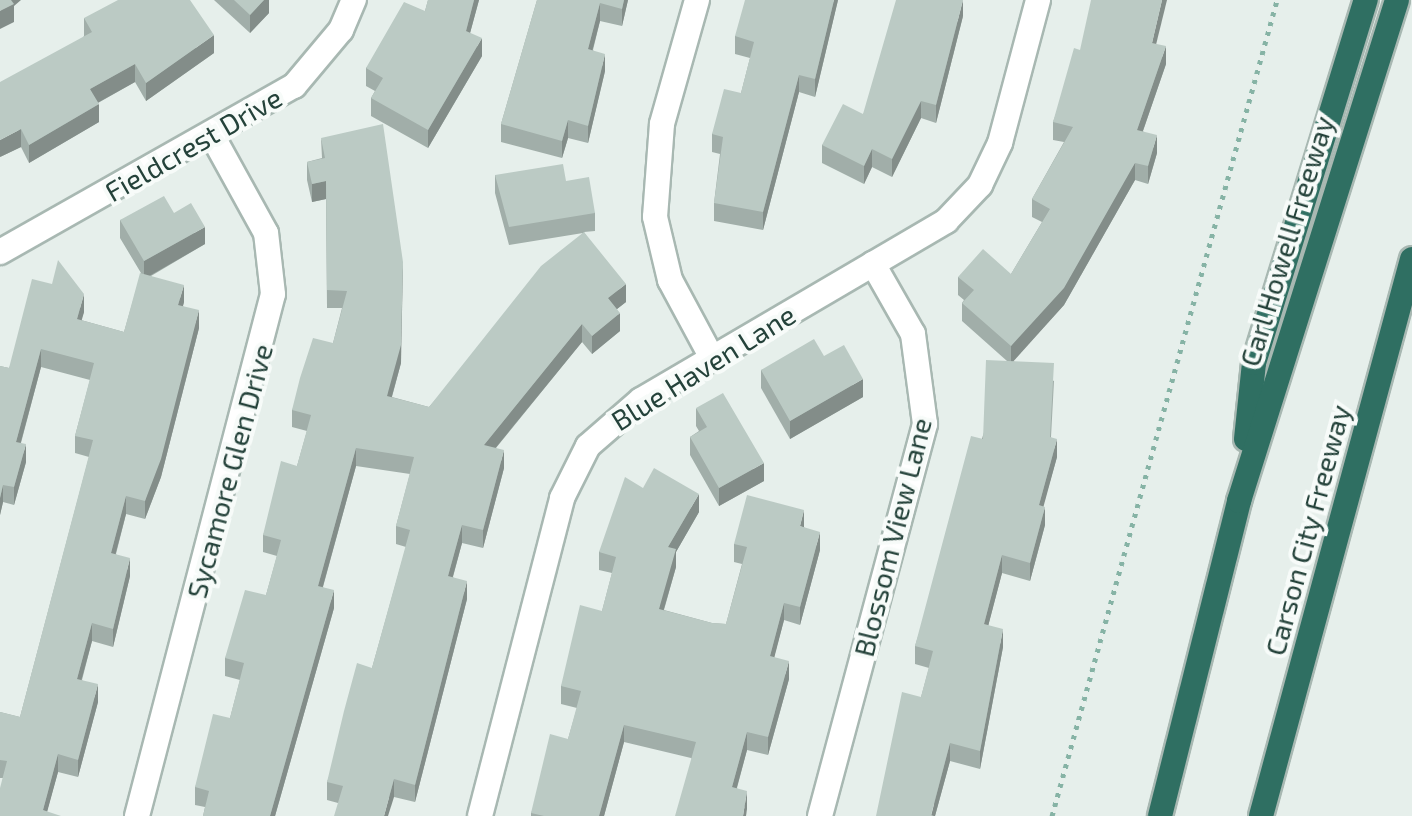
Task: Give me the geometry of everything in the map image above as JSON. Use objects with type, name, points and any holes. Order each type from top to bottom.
[{"type":"highway","points":[[1160,816],[1239,501],[1254,363],[1366,0]]},
{"type":"highway","name":"Carl Howell Freeway","points":[[1239,501],[1397,0]]},
{"type":"highway","name":"Carson City Freeway","points":[[1261,816],[1412,259]]},
{"type":"highway","points":[[1282,738],[1412,322]]},
{"type":"street","name":"Fieldcrest Drive","points":[[0,252],[294,86],[341,30],[354,0]]},
{"type":"street","points":[[697,0],[662,124],[654,207],[670,280],[712,358]]},
{"type":"street","name":"Blue Haven Lane","points":[[480,816],[562,498],[588,446],[641,400],[946,221],[980,185],[1000,143],[1038,0]]},
{"type":"street","name":"Sycamore Glen Drive","points":[[137,816],[273,294],[266,233],[212,135]]},
{"type":"street","name":"Blossom View Lane","points":[[820,816],[925,424],[913,334],[873,264]]},
{"type":"path","points":[[1052,816],[1277,0]]},
{"type":"building","points":[[0,0],[11,0],[14,4],[0,11]]},
{"type":"building","points":[[118,0],[190,0],[214,35],[146,83],[135,64],[90,89],[99,104],[29,145],[21,129],[0,140],[0,82],[92,32],[84,18]]},
{"type":"building","points":[[234,0],[264,0],[250,15]]},
{"type":"building","points":[[428,0],[474,0],[466,31],[482,38],[428,130],[371,98],[383,78],[366,68],[404,2],[425,11]]},
{"type":"building","points":[[537,0],[624,0],[622,9],[600,3],[588,49],[605,54],[588,126],[568,120],[562,141],[501,124]]},
{"type":"building","points":[[745,0],[834,0],[815,79],[799,75],[763,212],[714,203],[723,137],[712,134],[724,89],[741,93],[754,42],[735,36]]},
{"type":"building","points":[[896,0],[963,0],[936,105],[921,101],[892,159],[872,149],[864,166],[822,145],[843,104],[863,114]]},
{"type":"building","points":[[1091,0],[1162,0],[1152,43],[1166,46],[1137,130],[1157,135],[1148,166],[1135,163],[1064,288],[1011,346],[962,303],[974,290],[958,277],[983,249],[1011,274],[1050,209],[1032,199],[1073,127],[1053,122],[1074,48],[1080,50]]},
{"type":"building","points":[[383,124],[403,262],[401,345],[387,396],[429,407],[541,266],[584,232],[626,284],[608,298],[620,313],[592,336],[582,324],[484,445],[504,450],[483,530],[462,525],[448,576],[467,581],[415,785],[394,779],[384,816],[334,816],[343,786],[327,782],[344,711],[357,663],[372,668],[410,530],[396,526],[414,457],[356,448],[318,586],[334,590],[270,816],[203,816],[209,791],[195,787],[213,714],[230,718],[244,663],[225,658],[245,590],[266,595],[281,540],[263,535],[281,461],[297,466],[311,415],[292,410],[300,378],[313,338],[333,343],[347,291],[327,290],[326,181],[312,184],[307,162],[325,158],[321,138]]},
{"type":"building","points":[[563,164],[566,181],[589,177],[595,213],[509,227],[495,175]]},
{"type":"building","points":[[164,196],[174,213],[191,203],[205,227],[144,261],[120,220]]},
{"type":"building","points":[[58,260],[84,294],[77,319],[124,332],[140,273],[184,285],[178,305],[199,310],[161,459],[145,501],[126,496],[111,553],[130,558],[113,629],[92,623],[77,679],[98,684],[78,760],[58,754],[43,810],[61,816],[0,816],[0,788],[7,761],[0,760],[0,712],[20,717],[93,440],[75,436],[94,363],[41,349],[16,442],[26,444],[14,487],[3,485],[0,498],[0,366],[9,368],[32,279],[52,284]]},
{"type":"building","points":[[814,339],[824,356],[844,345],[863,379],[790,421],[761,370]]},
{"type":"building","points":[[986,360],[1054,363],[1050,437],[1057,439],[1039,505],[1045,507],[1030,563],[1002,555],[984,624],[1003,629],[980,751],[950,743],[931,815],[934,816],[876,816],[902,692],[921,697],[933,651],[915,646],[971,436],[983,439]]},
{"type":"building","points":[[723,393],[764,463],[719,488],[690,437],[707,427],[696,408]]},
{"type":"building","points":[[654,468],[699,494],[668,547],[676,549],[659,609],[726,624],[747,547],[734,544],[747,495],[804,510],[800,526],[820,532],[800,607],[784,603],[770,656],[789,661],[768,737],[747,732],[732,787],[747,791],[743,816],[675,816],[696,742],[624,725],[599,816],[544,816],[531,813],[550,734],[568,739],[581,691],[561,686],[580,605],[602,611],[616,557],[599,552],[625,477],[643,488]]}]
